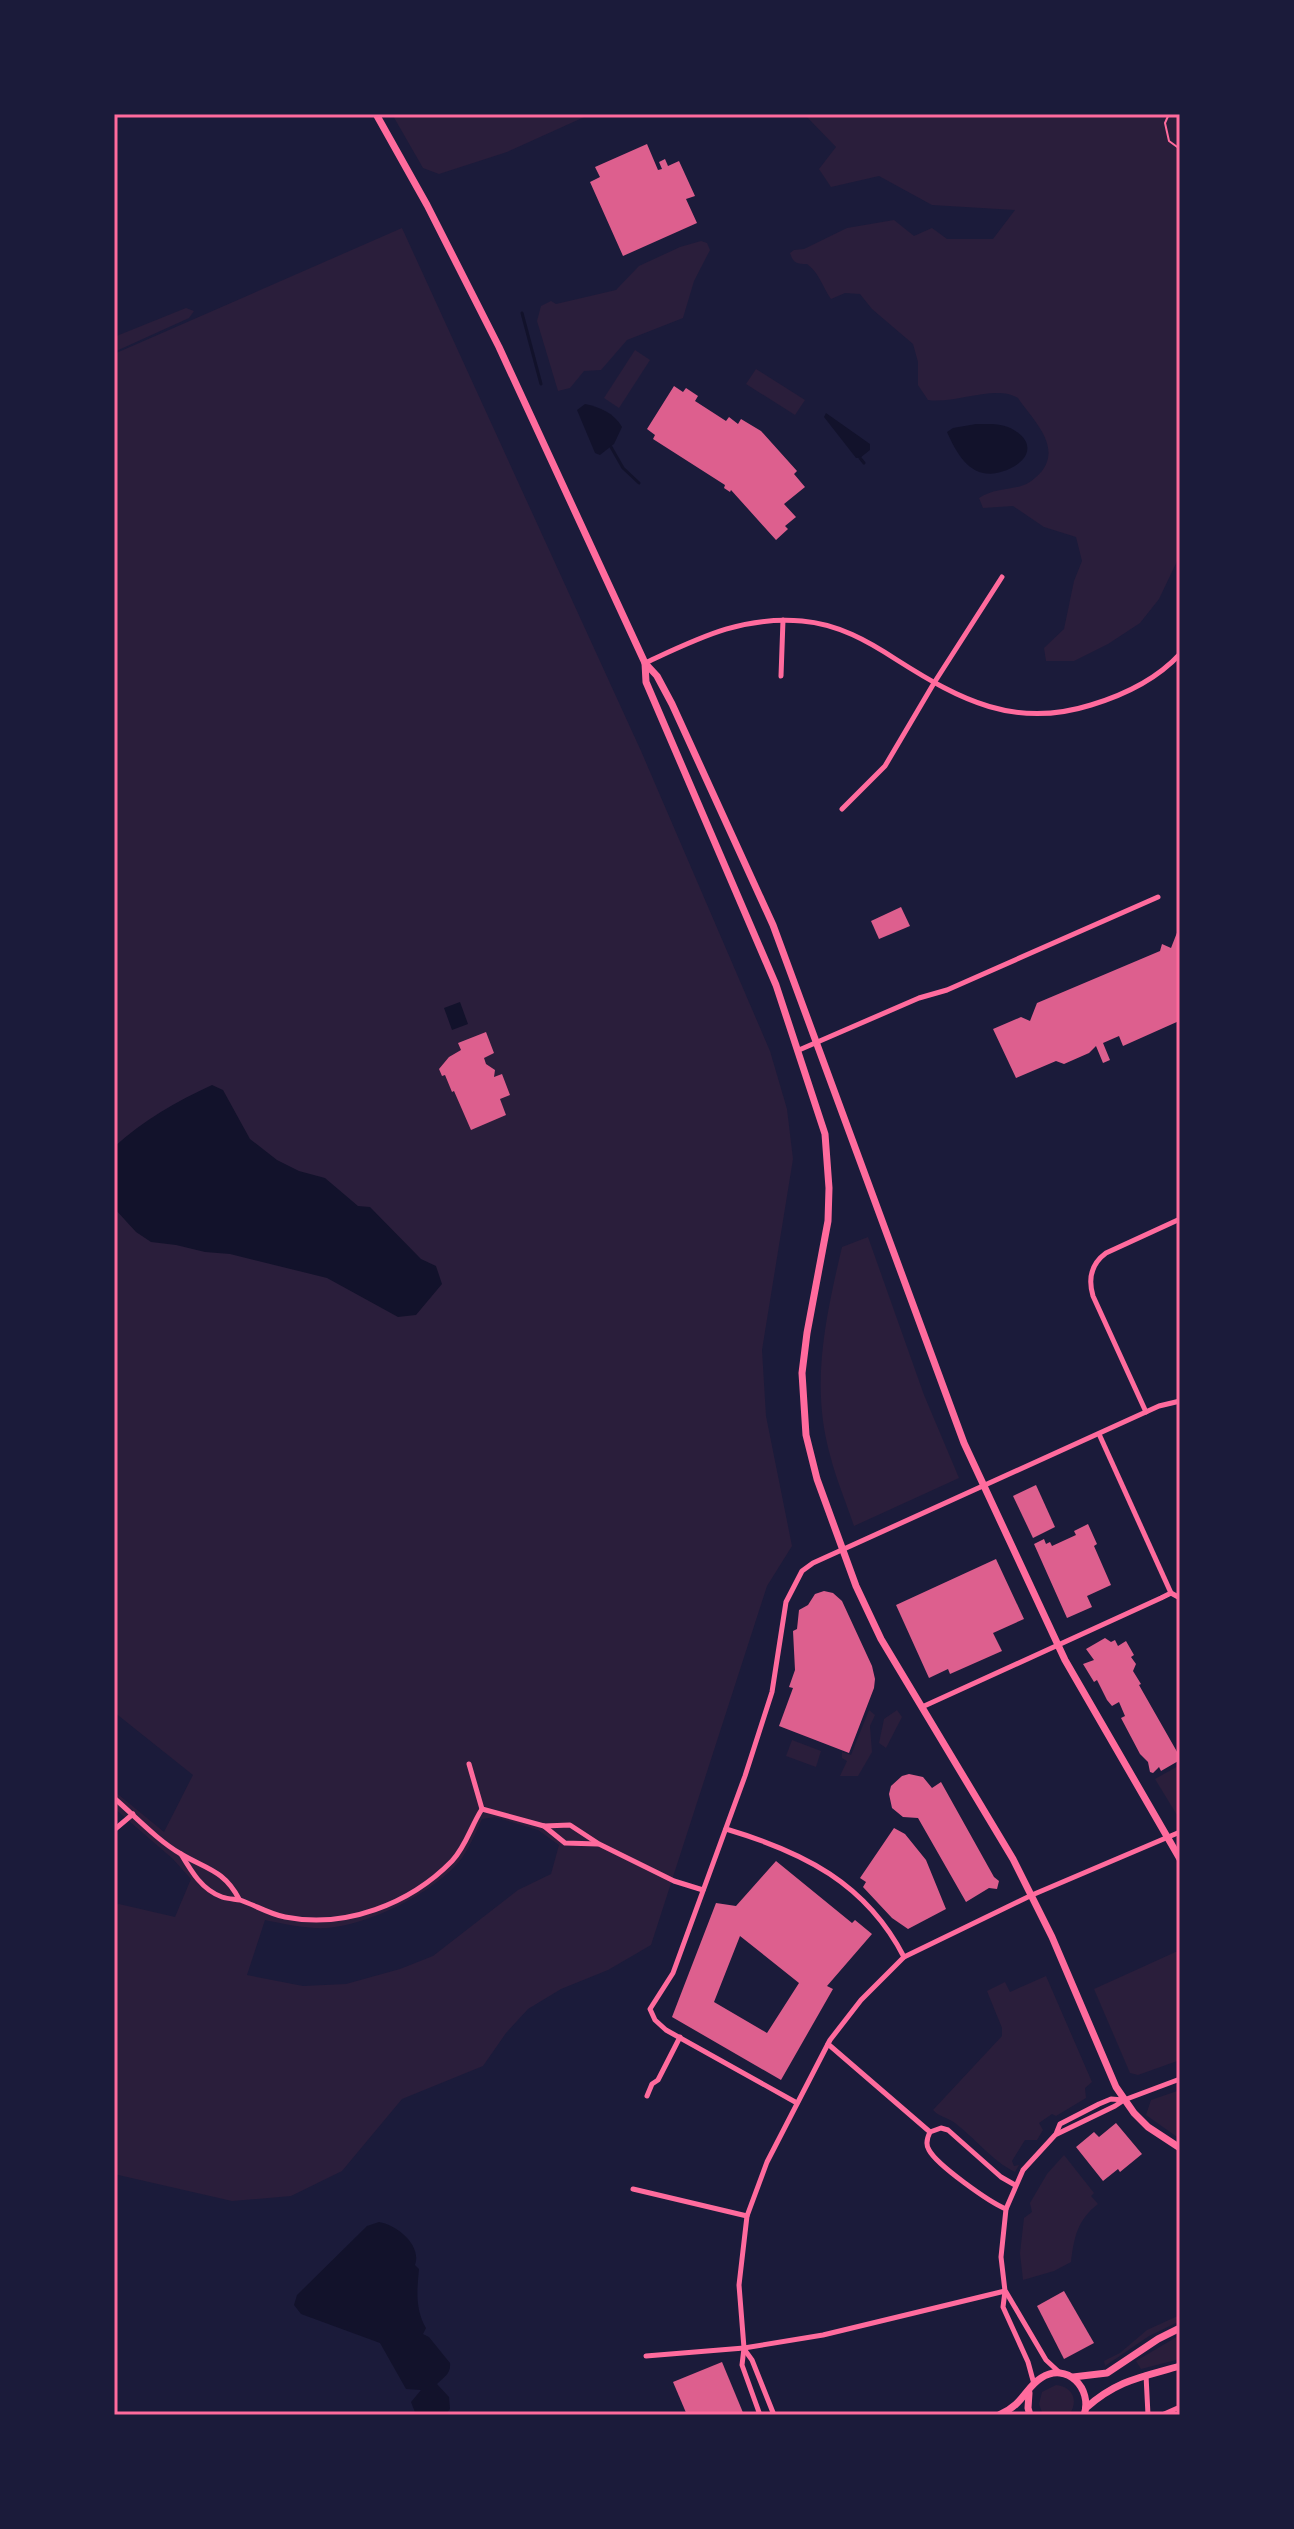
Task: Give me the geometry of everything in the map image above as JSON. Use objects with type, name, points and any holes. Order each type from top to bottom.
[{"type":"main road","points":[[376,114],[427,205],[493,335],[645,663],[657,676],[672,704],[773,925],[938,1374],[984,1487],[1058,1646],[1180,1859]]},
{"type":"main road","points":[[645,663],[646,682],[746,913],[799,1050],[825,1134],[828,1221],[802,1373],[806,1435],[817,1479],[881,1639],[1032,1895],[1124,2100],[1148,2127],[1180,2148]]},
{"type":"main road","points":[[999,2415],[1017,2405],[1048,2374],[1061,2373],[1073,2377],[1107,2373],[1180,2328]]},
{"type":"main road","points":[[1085,2412],[1107,2390],[1180,2366]]},
{"type":"main road","points":[[1073,2377],[1084,2390],[1085,2412]]},
{"type":"main road","points":[[1030,2415],[1027,2399],[1032,2388]]},
{"type":"street","points":[[842,809],[885,766],[1002,577]]},
{"type":"street","points":[[781,676],[783,620]]},
{"type":"street","points":[[645,663],[722,628],[783,620],[820,624],[861,637],[962,699],[993,709],[1040,714],[1081,708],[1129,691],[1180,654]]},
{"type":"street","points":[[799,1050],[919,998],[947,990],[1158,897]]},
{"type":"street","points":[[1146,1412],[1090,1288],[1093,1268],[1106,1253],[1180,1219]]},
{"type":"street","points":[[797,2103],[680,2037],[655,2020],[650,2009],[673,1973],[772,1692],[781,1623],[792,1586],[802,1571],[843,1550],[1146,1412],[1180,1401]]},
{"type":"street","points":[[1099,1434],[1171,1593],[1180,1598]]},
{"type":"street","points":[[921,1708],[1171,1593]]},
{"type":"street","points":[[181,1854],[195,1878],[214,1894],[283,1917],[309,1921],[353,1918],[404,1896],[453,1860],[463,1847],[482,1809],[469,1764]]},
{"type":"street","points":[[114,1798],[181,1854],[208,1866],[233,1888],[239,1900]]},
{"type":"street","points":[[482,1809],[495,1810],[544,1826],[573,1826],[599,1844],[674,1881],[703,1890]]},
{"type":"street","points":[[114,1830],[133,1814]]},
{"type":"street","points":[[544,1826],[565,1843],[599,1844]]},
{"type":"street","points":[[726,1829],[809,1860],[846,1885],[888,1927],[904,1957]]},
{"type":"street","points":[[760,2415],[742,2365],[744,2348],[739,2285],[747,2216],[767,2162],[828,2044],[861,2000],[904,1957],[1032,1895],[1180,1832]]},
{"type":"street","points":[[647,2096],[680,2037]]},
{"type":"street","points":[[828,2044],[930,2132]]},
{"type":"street","points":[[1032,2388],[1028,2362],[1003,2307],[1005,2291],[1001,2257],[1006,2209],[1015,2185],[1028,2163],[1056,2134],[1124,2100],[1180,2079]]},
{"type":"street","points":[[1006,2209],[983,2198],[930,2152],[926,2139],[930,2132],[941,2128],[948,2130],[1001,2177],[1015,2185]]},
{"type":"street","points":[[633,2189],[747,2216]]},
{"type":"street","points":[[646,2356],[744,2348],[823,2335],[1005,2291]]},
{"type":"street","points":[[1005,2291],[1046,2360],[1061,2373]]},
{"type":"street","points":[[744,2348],[774,2415]]},
{"type":"street","points":[[1146,2375],[1148,2415]]},
{"type":"street","points":[[1162,2415],[1180,2407]]},
{"type":"path","points":[[1169,114],[1165,123],[1169,141],[1180,149]]},
{"type":"shaded area","points":[[392,114],[591,114],[507,152],[439,174],[423,168]]},
{"type":"shaded area","points":[[804,114],[1180,114],[1180,555],[1159,599],[1140,623],[1108,644],[1074,661],[1046,661],[1044,648],[1064,629],[1074,581],[1082,561],[1076,537],[1044,527],[1013,506],[983,508],[979,498],[994,491],[1027,484],[1040,473],[1047,461],[1047,442],[1018,398],[998,393],[928,400],[918,385],[918,362],[913,344],[872,309],[860,294],[845,293],[831,299],[811,268],[796,262],[790,253],[847,228],[894,220],[914,236],[932,228],[947,239],[993,239],[1015,210],[932,205],[879,176],[831,187],[819,169],[836,147]]},
{"type":"shaded area","points":[[402,228],[641,751],[770,1051],[787,1109],[793,1159],[762,1350],[766,1416],[792,1546],[767,1586],[651,1945],[608,1970],[561,1989],[528,2009],[483,2066],[402,2099],[342,2171],[291,2196],[232,2201],[114,2174],[114,1905],[175,1917],[191,1879],[173,1859],[114,1808],[114,1791],[164,1832],[193,1775],[114,1712],[114,354]],"holes":[[[495,1817],[538,1830],[559,1845],[551,1874],[518,1890],[433,1956],[346,1984],[303,1986],[247,1975],[265,1920],[319,1928],[362,1921],[400,1905],[436,1883],[462,1858],[482,1819]]]},
{"type":"shaded area","points":[[701,241],[707,243],[710,250],[694,281],[683,318],[627,340],[601,370],[584,371],[570,388],[558,391],[537,321],[541,306],[551,301],[556,304],[616,290],[639,266]]},
{"type":"shaded area","points":[[186,308],[194,311],[189,318],[114,352],[114,337]]},
{"type":"shaded area","points":[[635,350],[650,360],[619,408],[604,398]]},
{"type":"shaded area","points":[[756,369],[805,400],[795,415],[746,384]]},
{"type":"shaded area","points":[[585,404],[606,411],[622,427],[614,444],[600,455],[595,453],[577,410]]},
{"type":"shaded area","points":[[826,413],[870,444],[870,450],[856,458],[824,417]]},
{"type":"shaded area","points":[[976,424],[1000,425],[1017,432],[1026,443],[1026,455],[1007,470],[995,473],[977,471],[963,459],[947,432]]},
{"type":"shaded area","points":[[460,1002],[468,1024],[452,1030],[444,1008]]},
{"type":"shaded area","points":[[212,1085],[223,1090],[250,1139],[277,1160],[299,1171],[325,1178],[358,1206],[370,1207],[421,1259],[436,1266],[442,1284],[416,1315],[398,1317],[327,1278],[230,1254],[151,1242],[136,1232],[114,1208],[114,1147],[160,1112]]},
{"type":"shaded area","points":[[868,1237],[924,1395],[959,1478],[854,1526],[832,1464],[824,1429],[822,1350],[842,1247]]},
{"type":"shaded area","points":[[869,1710],[875,1715],[870,1726],[872,1752],[858,1776],[840,1776],[847,1761],[842,1758],[842,1752],[851,1755]]},
{"type":"shaded area","points":[[897,1710],[902,1717],[886,1748],[879,1743],[884,1719]]},
{"type":"shaded area","points":[[792,1740],[821,1751],[816,1767],[786,1756]]},
{"type":"shaded area","points":[[1180,1765],[1180,1813],[1177,1815],[1155,1779]]},
{"type":"shaded area","points":[[1180,1950],[1180,2060],[1138,2075],[1130,2073],[1094,1989]]},
{"type":"shaded area","points":[[1046,1976],[1092,2082],[1085,2088],[1086,2098],[1039,2123],[1043,2130],[1037,2140],[1025,2140],[1012,2161],[1014,2166],[1019,2165],[1015,2172],[955,2123],[933,2110],[1002,2036],[1002,2028],[987,1991],[1005,1982],[1010,1992]]},
{"type":"shaded area","points":[[1180,2090],[1180,2139],[1146,2115],[1151,2100]]},
{"type":"shaded area","points":[[1064,2155],[1094,2193],[1091,2196],[1098,2204],[1085,2216],[1078,2230],[1071,2262],[1054,2271],[1023,2280],[1020,2253],[1024,2218],[1032,2212],[1030,2203],[1047,2174]]},
{"type":"shaded area","points":[[379,2222],[400,2232],[415,2250],[415,2265],[419,2269],[418,2307],[426,2328],[423,2334],[450,2363],[448,2373],[437,2384],[449,2397],[450,2409],[445,2415],[416,2415],[411,2402],[421,2390],[406,2389],[380,2343],[301,2314],[294,2305],[297,2295],[367,2226]]},
{"type":"shaded area","points":[[1180,2315],[1180,2321],[1149,2336],[1105,2366],[1104,2361],[1120,2353],[1147,2330]]},
{"type":"shaded area","points":[[1180,2335],[1180,2359],[1141,2369],[1136,2361]]},
{"type":"shaded area","points":[[1056,2385],[1067,2389],[1073,2396],[1072,2410],[1069,2415],[1043,2415],[1039,2404],[1042,2392]]},
{"type":"building","points":[[647,144],[658,170],[662,169],[659,162],[665,159],[668,166],[679,161],[695,196],[686,199],[697,223],[623,256],[590,182],[600,177],[595,167]]},
{"type":"building","points":[[674,386],[683,392],[686,388],[698,396],[695,401],[726,421],[729,417],[738,424],[741,419],[761,431],[797,471],[794,474],[805,487],[784,504],[796,517],[776,540],[731,490],[724,488],[725,485],[653,439],[655,435],[647,429]]},
{"type":"building","points":[[901,907],[910,926],[879,939],[871,921]]},
{"type":"building","points":[[1180,925],[1179,1021],[1123,1046],[1119,1036],[1103,1043],[1110,1060],[1103,1063],[1096,1046],[1089,1053],[1064,1064],[1056,1061],[1016,1078],[993,1029],[1021,1017],[1030,1021],[1037,1003],[1160,951],[1162,944],[1171,948]]},
{"type":"building","points":[[486,1032],[494,1053],[484,1058],[486,1064],[495,1070],[494,1077],[502,1074],[510,1095],[500,1099],[506,1115],[471,1130],[454,1091],[439,1069],[449,1057],[461,1050],[458,1043]]},
{"type":"building","points":[[1036,1485],[1055,1527],[1033,1538],[1013,1496]]},
{"type":"building","points":[[1088,1524],[1111,1585],[1087,1596],[1092,1607],[1067,1618],[1034,1544],[1044,1539],[1046,1544],[1050,1542],[1052,1546],[1076,1535],[1074,1531]]},
{"type":"building","points":[[996,1559],[1024,1619],[993,1633],[1002,1651],[950,1674],[948,1669],[929,1678],[896,1605]]},
{"type":"building","points":[[824,1591],[833,1593],[842,1601],[875,1679],[849,1753],[779,1726],[793,1688],[789,1687],[795,1670],[793,1631],[797,1629],[799,1610],[808,1605],[815,1594]]},
{"type":"building","points":[[1105,1638],[1111,1642],[1115,1640],[1118,1646],[1126,1641],[1134,1655],[1131,1657],[1136,1664],[1133,1671],[1139,1685],[1180,1757],[1180,1760],[1161,1771],[1159,1767],[1150,1772],[1148,1762],[1140,1754],[1121,1718],[1125,1716],[1119,1702],[1112,1706],[1097,1680],[1094,1682],[1083,1664],[1094,1660],[1086,1649]]},
{"type":"building","points":[[909,1774],[923,1777],[932,1788],[941,1782],[999,1881],[997,1889],[989,1888],[966,1902],[918,1818],[903,1817],[892,1808],[891,1786]]},
{"type":"building","points":[[894,1828],[905,1834],[926,1860],[946,1909],[908,1929],[892,1918],[863,1887],[866,1882],[860,1878]]},
{"type":"building","points":[[776,1861],[852,1923],[855,1920],[872,1934],[827,1986],[833,1989],[781,2080],[672,2017],[716,1903],[736,1906]],"holes":[[[740,1936],[799,1983],[767,2033],[714,2002]]]},
{"type":"building","points":[[1116,2123],[1142,2154],[1103,2181],[1076,2147],[1094,2132],[1099,2137]]},
{"type":"building","points":[[1064,2291],[1094,2343],[1064,2359],[1037,2306]]},
{"type":"building","points":[[722,2362],[744,2415],[687,2415],[673,2382]]},
{"type":"waterway","points":[[522,313],[541,384]]},
{"type":"waterway","points":[[611,447],[623,468],[639,483]]},
{"type":"waterway","points":[[860,458],[864,463]]}]
